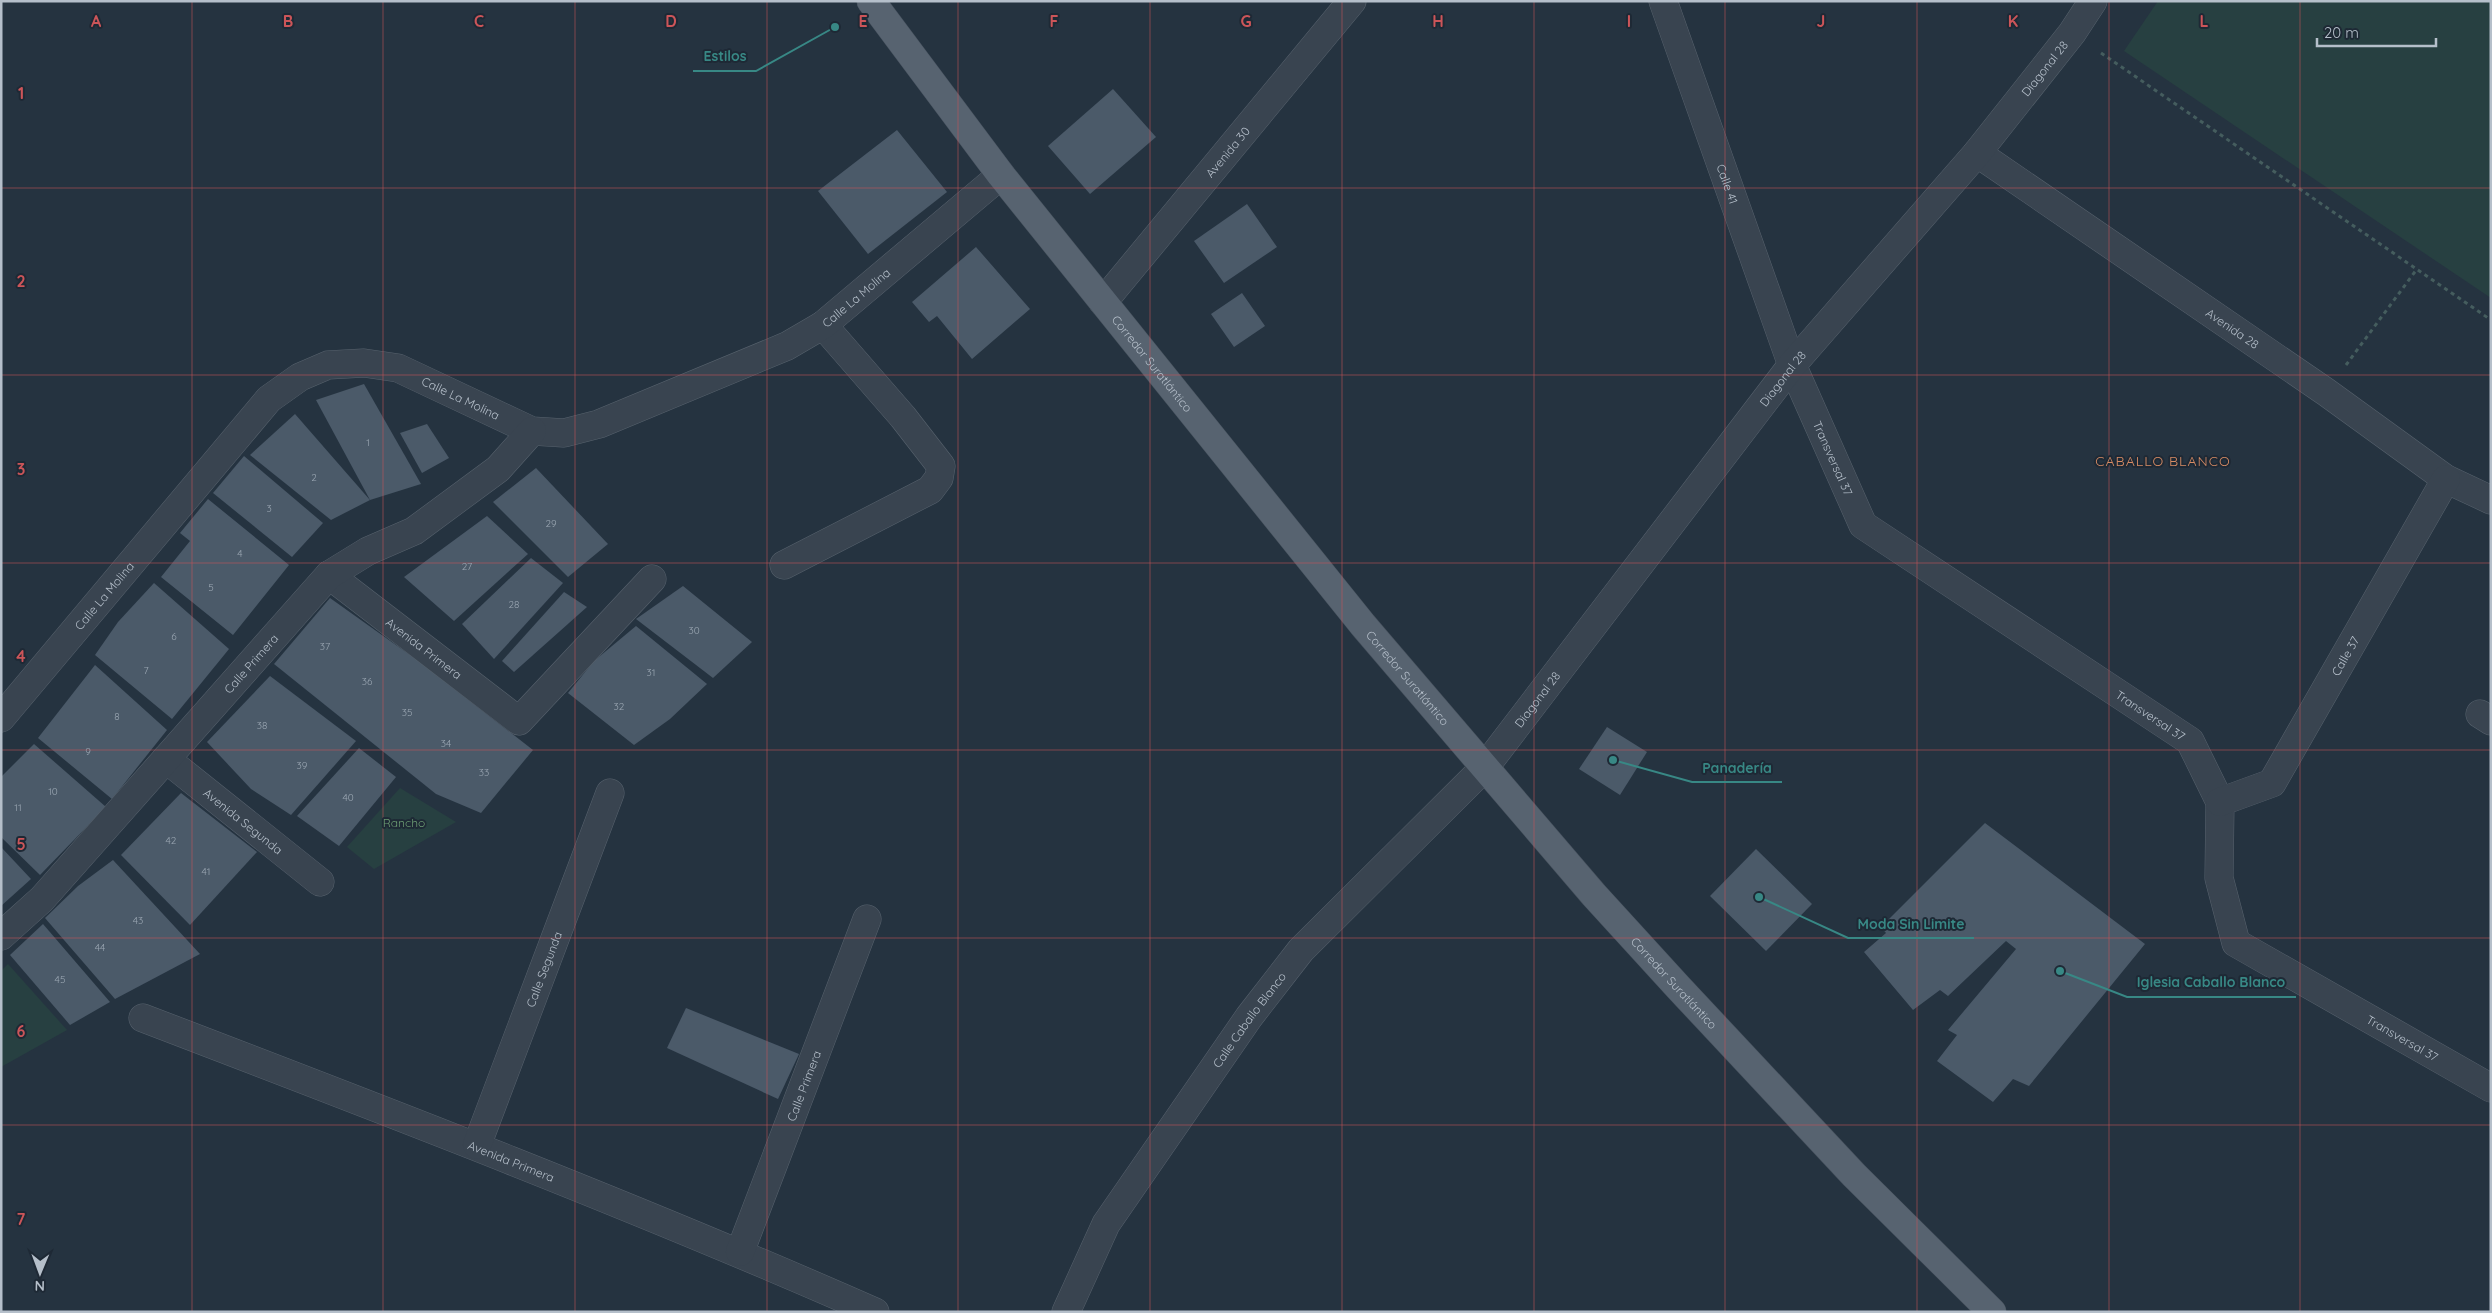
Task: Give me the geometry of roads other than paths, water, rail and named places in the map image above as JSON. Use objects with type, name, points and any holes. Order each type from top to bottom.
[{"type":"main road","name":"Corredor Suratlántico","points":[[871,1],[1000,175],[1364,625],[1485,767],[1594,894],[1678,987],[1854,1175],[1992,1312]]},
{"type":"street","name":"Avenida 30","points":[[1103,302],[1352,1]]},
{"type":"street","name":"Calle 41","points":[[1663,1],[1792,365]]},
{"type":"street","name":"Diagonal 28","points":[[1485,767],[1792,365],[1977,153],[2072,33],[2093,1]]},
{"type":"street","name":"Avenida 28","points":[[1977,153],[2326,392],[2446,479],[2491,500]]},
{"type":"street","name":"Calle La Molina","points":[[1,718],[269,398],[300,377],[328,365],[364,363],[398,368],[532,432],[564,433],[599,424],[787,346],[823,325],[1000,175]]},
{"type":"street","points":[[784,565],[930,490],[939,478],[940,466],[903,417],[823,325]]},
{"type":"street","name":"Transversal 37","points":[[1792,365],[1863,525],[2190,741],[2220,802],[2219,878],[2236,943],[2491,1088]]},
{"type":"street","name":"Calle Primera","points":[[1,936],[42,899],[329,575],[368,551],[414,531],[498,469],[532,432]]},
{"type":"street","name":"Calle 37","points":[[2220,802],[2272,783],[2446,479]]},
{"type":"street","name":"Avenida Primera","points":[[329,575],[519,721],[652,579]]},
{"type":"street","name":"Avenida Segunda","points":[[166,759],[320,882]]},
{"type":"street","name":"Calle Caballo Blanco","points":[[1066,1312],[1106,1224],[1249,1017],[1301,950],[1485,767]]},
{"type":"street","name":"Calle Segunda","points":[[477,1145],[610,793]]},
{"type":"street","name":"Calle Primera","points":[[740,1252],[867,919]]},
{"type":"street","name":"Avenida Primera","points":[[144,1018],[477,1145],[740,1252],[875,1312]]},
{"type":"place","name":"Estilos","points":[[835,27]]},
{"type":"place","name":"Panadería","points":[[1613,760]]},
{"type":"place","name":"Moda Sin Limite","points":[[1759,897]]},
{"type":"place","name":"Iglesia Caballo Blanco","points":[[2060,971]]},
{"type":"district","name":"CABALLO BLANCO","points":[[2163,461]]},
{"type":"park label","name":"Rancho","points":[[404,822]]}]
